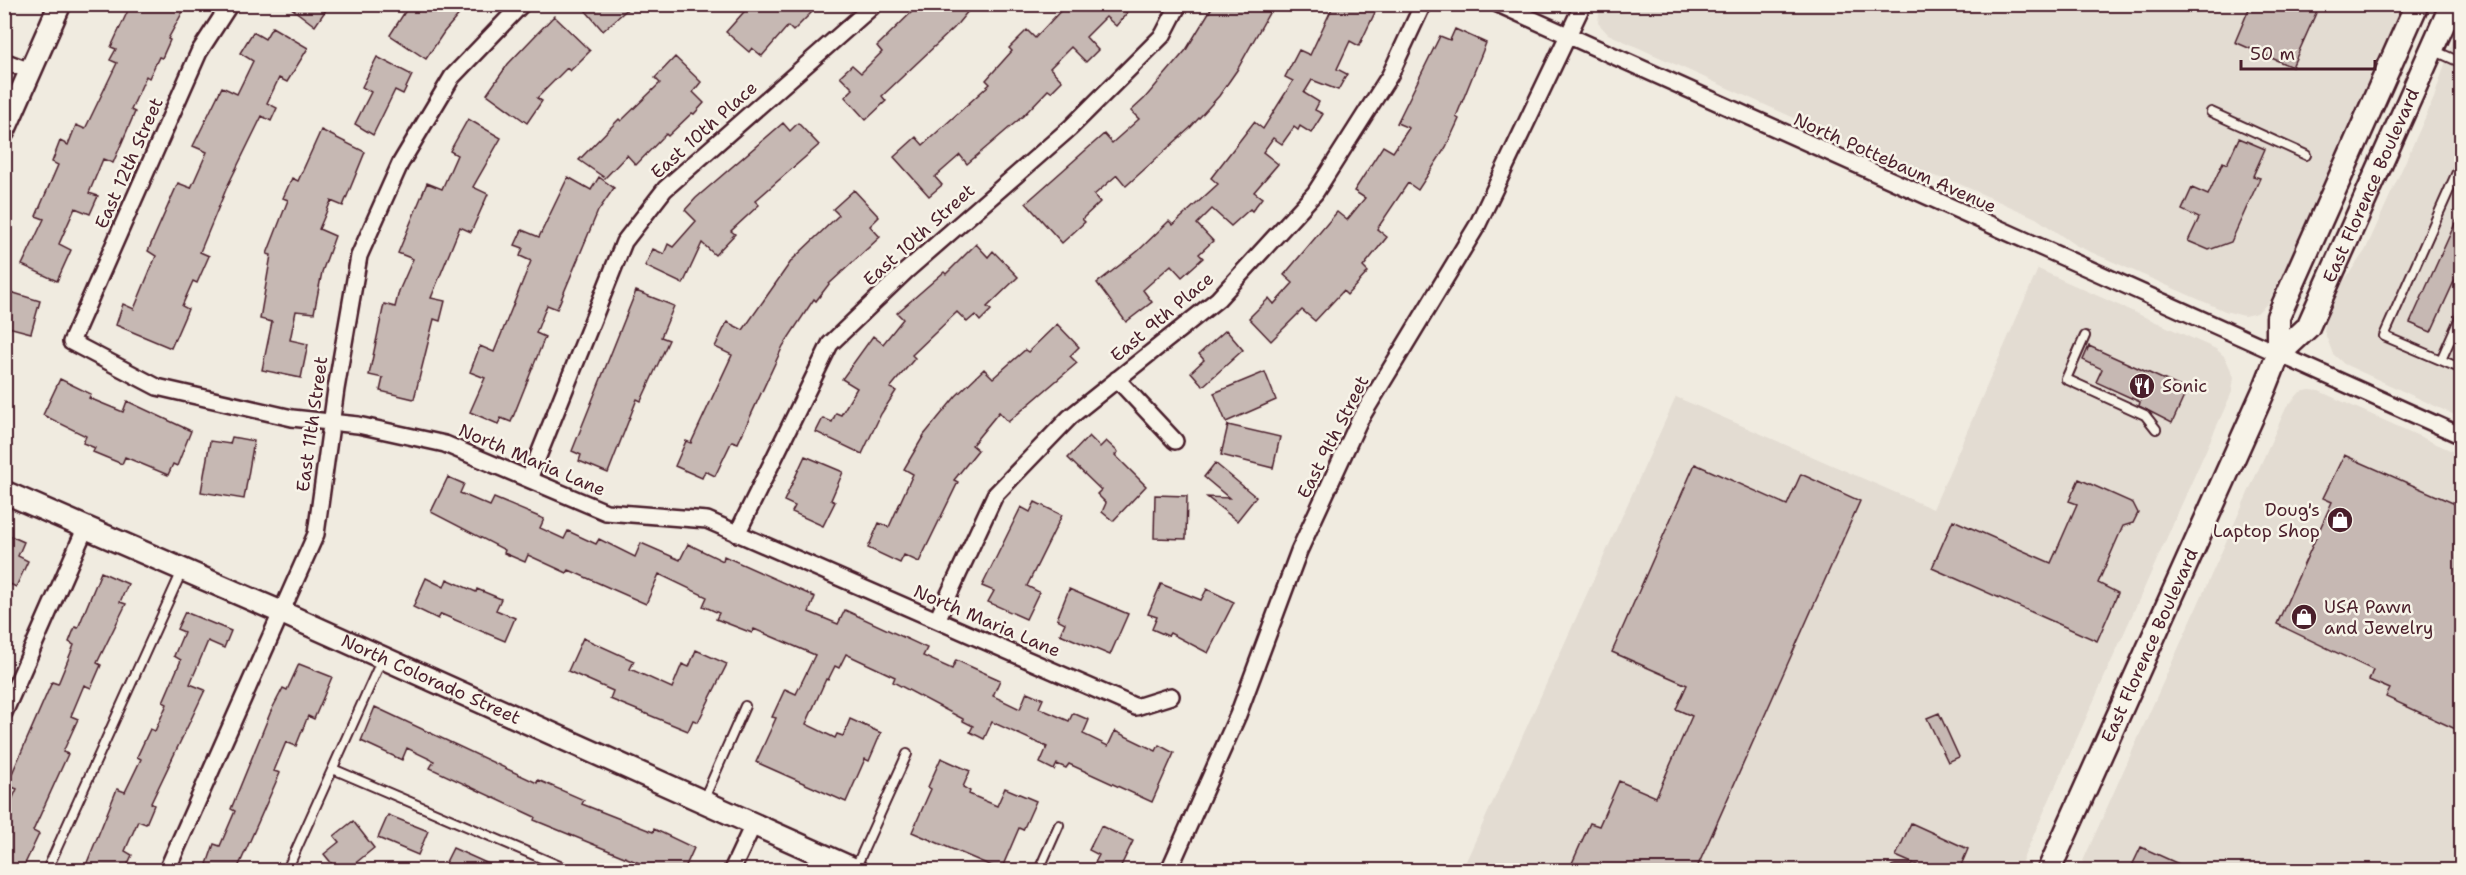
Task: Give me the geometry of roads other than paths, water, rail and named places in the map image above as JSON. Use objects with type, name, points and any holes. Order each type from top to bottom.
[{"type":"main road","name":"East Florence Boulevard","points":[[2049,870],[2278,355],[2308,327],[2452,4]]},
{"type":"main road","name":"East Florence Boulevard","points":[[2278,355],[2278,317],[2417,5]]},
{"type":"main road","points":[[2368,193],[2370,151],[2430,16],[2428,11],[2417,5]]},
{"type":"street","points":[[4,131],[60,4]]},
{"type":"street","name":"East 12th Street","points":[[71,342],[199,52],[230,4]]},
{"type":"street","name":"East 11th Street","points":[[167,870],[316,534],[331,422],[359,256],[400,164],[452,77],[522,4]]},
{"type":"street","name":"East 10th Place","points":[[529,479],[624,242],[665,189],[875,4]]},
{"type":"street","name":"East 10th Street","points":[[737,534],[830,344],[906,271],[1070,128],[1163,35],[1179,4]]},
{"type":"street","name":"East 9th Place","points":[[937,620],[995,495],[1070,417],[1218,299],[1316,193],[1389,75],[1423,4]]},
{"type":"street","name":"North Pottebaum Avenue","points":[[1498,4],[1568,38],[2278,355],[2459,430]]},
{"type":"street","name":"East 9th Street","points":[[1168,870],[1238,715],[1299,551],[1359,421],[1476,226],[1583,4]]},
{"type":"street","points":[[4,61],[30,71]]},
{"type":"street","name":"North Maria Lane","points":[[71,342],[157,387],[282,416],[358,425],[445,444],[606,512],[707,520],[1136,707],[1171,696]]},
{"type":"street","points":[[1117,379],[1175,441]]},
{"type":"street","name":"North Colorado Street","points":[[4,492],[282,613],[855,870]]},
{"type":"street","points":[[4,713],[85,529]]},
{"type":"street","points":[[732,870],[753,825]]},
{"type":"lane","points":[[2432,50],[2462,63]]},
{"type":"lane","points":[[2211,112],[2306,155]]},
{"type":"lane","points":[[2461,163],[2384,336],[2462,369]]},
{"type":"lane","points":[[2441,360],[2462,313]]},
{"type":"lane","points":[[2085,336],[2066,379],[2145,416],[2156,429]]},
{"type":"lane","points":[[47,870],[183,570]]},
{"type":"lane","points":[[287,870],[382,658]]},
{"type":"lane","points":[[702,802],[745,706]]},
{"type":"lane","points":[[855,870],[907,754]]},
{"type":"lane","points":[[333,769],[569,870]]},
{"type":"lane","points":[[1039,870],[1059,825]]},
{"type":"lane","points":[[1895,870],[1910,870]]},
{"type":"place","name":"Sonic","points":[[2142,386]]},
{"type":"place","name":"Doug's Laptop Shop","points":[[2340,520]]},
{"type":"place","name":"USA Pawn and Jewelry","points":[[2304,617]]}]
